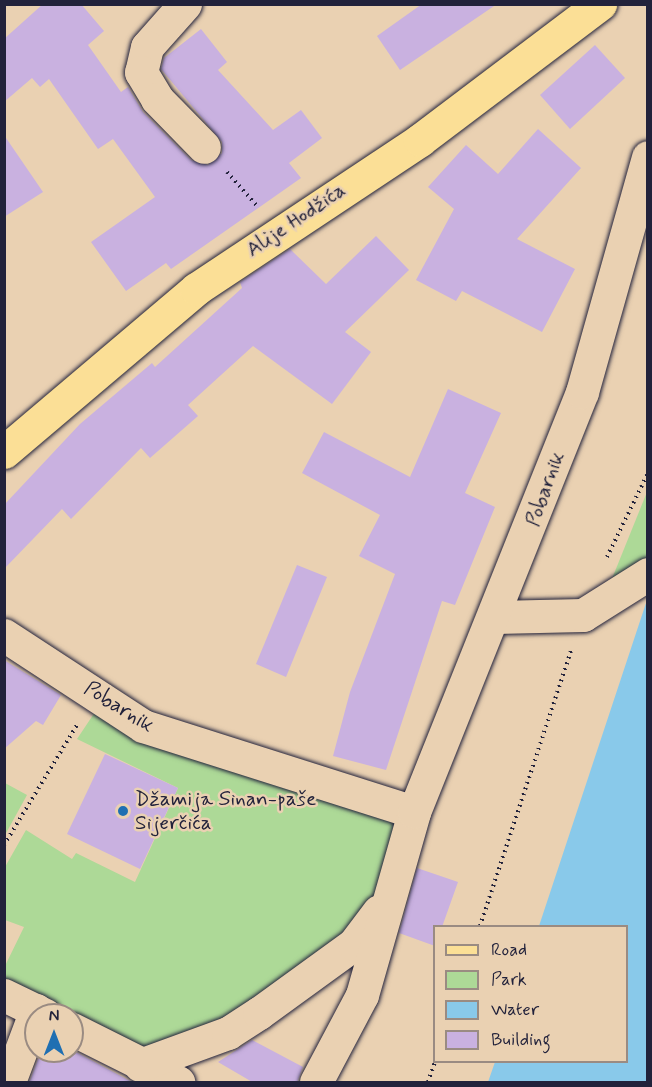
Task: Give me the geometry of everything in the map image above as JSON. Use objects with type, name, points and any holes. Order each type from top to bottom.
[{"type":"main road","name":"Alije Hodžića","points":[[4,452],[187,296],[277,231],[420,140],[600,4]]},
{"type":"street","points":[[185,4],[147,47],[141,72],[157,99],[204,147]]},
{"type":"street","name":"Pobarnik","points":[[316,1083],[362,995],[385,903],[414,812],[495,617],[582,392],[648,157]]},
{"type":"street","points":[[495,617],[583,615],[648,574]]},
{"type":"street","name":"Pobarnik","points":[[4,636],[143,726],[414,812]]},
{"type":"street","name":"Pobarnik","points":[[140,1065],[228,1033],[275,1002],[354,944],[385,903]]},
{"type":"street","points":[[4,995],[24,1004]]},
{"type":"street","points":[[84,1035],[178,1083]]},
{"type":"street","points":[[9,1083],[24,1049]]},
{"type":"path","points":[[204,147],[277,231]]},
{"type":"path","points":[[604,563],[648,473]]},
{"type":"path","points":[[481,925],[583,615]]},
{"type":"path","points":[[4,845],[71,734]]},
{"type":"path","points":[[428,1083],[435,1063]]},
{"type":"green space","points":[[647,492],[647,570],[605,596]]},
{"type":"green space","points":[[101,703],[412,818],[354,944],[140,1065],[84,1024],[84,1003],[24,1004],[5,995],[4,968],[24,927],[5,920],[5,867],[26,830],[72,859],[76,853],[135,882],[178,788],[77,739]]},
{"type":"green space","points":[[5,783],[27,795],[5,835]]},
{"type":"water","points":[[647,600],[647,1082],[488,1082],[495,1063],[628,1063],[628,925],[539,925]]},
{"type":"building","points":[[43,4],[81,4],[104,31],[88,45],[121,92],[128,87],[143,112],[191,160],[208,165],[222,153],[222,142],[161,69],[164,58],[201,29],[227,62],[218,70],[273,130],[301,110],[322,138],[289,163],[301,178],[171,269],[166,263],[126,291],[91,242],[155,197],[113,139],[98,149],[49,79],[40,87],[32,78],[4,102],[4,39]]},
{"type":"building","points":[[422,4],[497,4],[400,70],[377,36]]},
{"type":"building","points":[[595,45],[625,78],[570,129],[540,95]]},
{"type":"building","points":[[538,129],[581,168],[517,239],[575,269],[542,332],[462,291],[456,301],[416,280],[454,209],[428,187],[466,145],[498,174]]},
{"type":"building","points":[[4,135],[43,192],[4,217]]},
{"type":"building","points":[[376,236],[409,270],[345,332],[371,352],[332,404],[253,346],[188,405],[198,416],[150,458],[141,448],[71,519],[62,509],[4,569],[4,505],[80,424],[152,363],[155,367],[242,288],[240,282],[290,249],[326,284]]},
{"type":"building","points":[[448,389],[501,413],[465,493],[495,507],[455,605],[442,601],[386,770],[333,756],[350,692],[395,574],[359,556],[380,515],[302,473],[324,432],[410,477]]},
{"type":"building","points":[[297,565],[327,577],[286,677],[256,664]]},
{"type":"building","points":[[4,660],[61,695],[43,725],[36,721],[4,749]]},
{"type":"building","name":"Džamija Sinan-paše Sijerčića","points":[[105,754],[178,788],[140,869],[67,834]]},
{"type":"building","points":[[417,868],[458,882],[443,925],[433,925],[433,945],[399,933]]},
{"type":"building","points":[[252,1040],[303,1067],[297,1083],[254,1083],[218,1062]]},
{"type":"building","points":[[84,1056],[134,1083],[29,1083],[36,1063],[84,1063]]},
{"type":"place","name":"Džamija Sinan-paše Sijerčića","points":[[123,811]]}]
